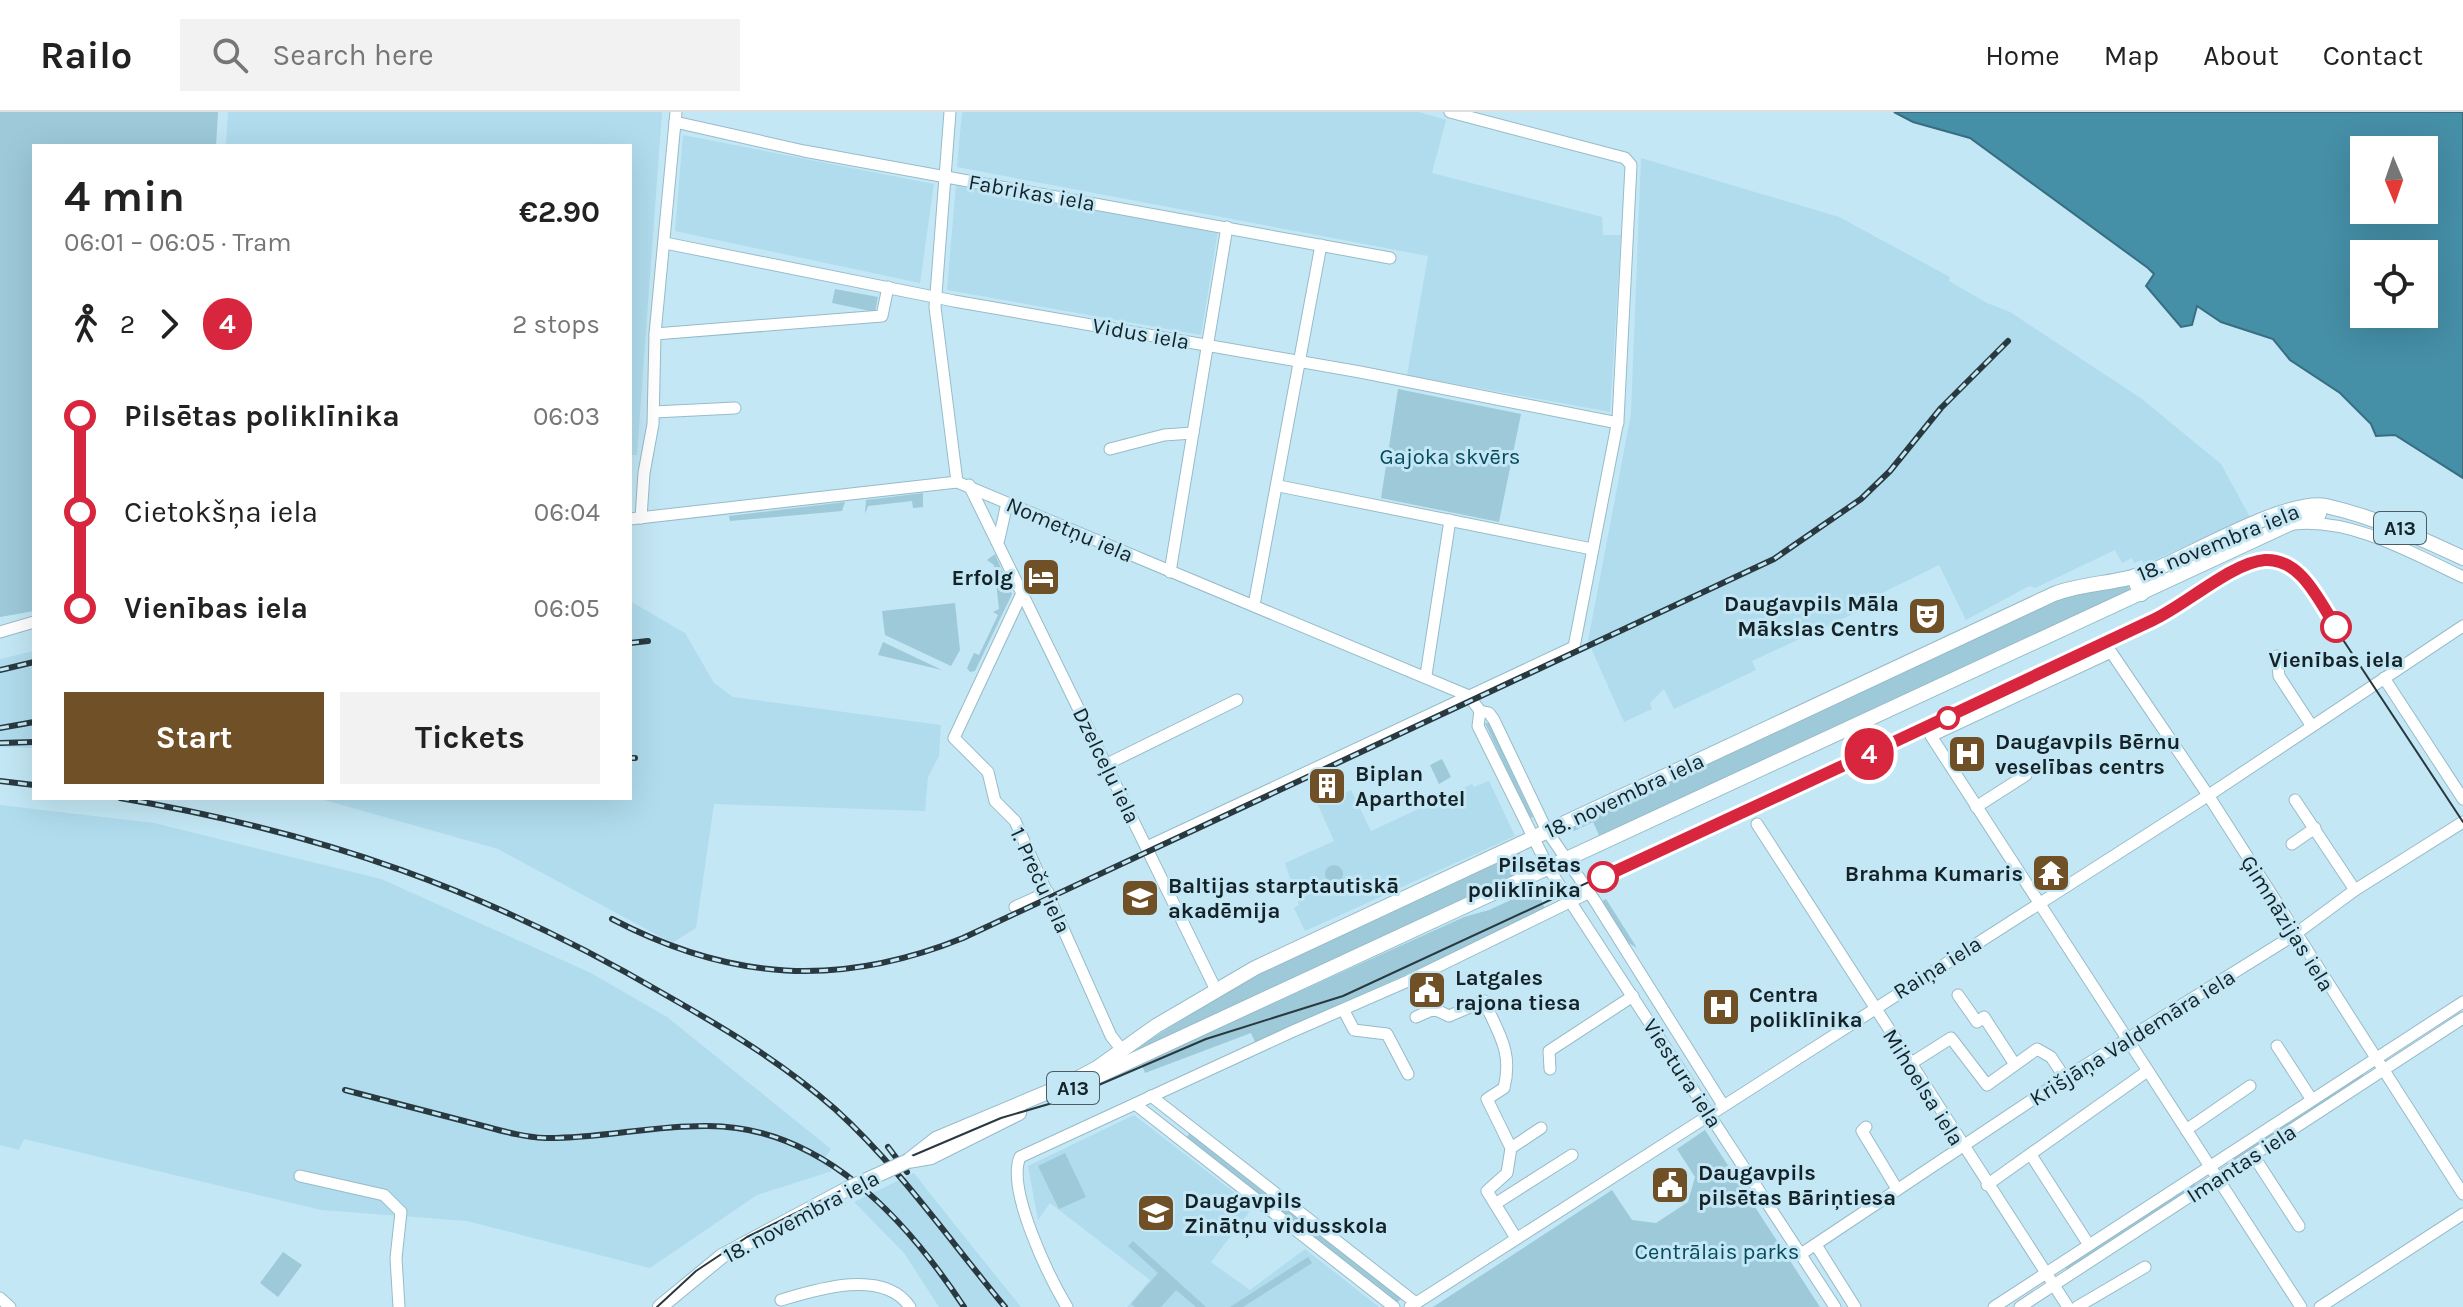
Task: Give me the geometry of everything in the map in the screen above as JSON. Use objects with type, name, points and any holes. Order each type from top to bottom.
[{"type":"highway","points":[[2135,577],[2141,593]]},
{"type":"main road","name":"18. novembra iela","points":[[908,1161],[936,1139],[1067,1084],[1216,990],[1268,962],[2054,594],[2135,577],[2272,516],[2311,506],[2334,509]]},
{"type":"main road","name":"18. novembra iela","points":[[660,1307],[722,1256],[847,1189],[908,1161],[943,1151],[1049,1098],[1191,1036],[2285,525],[2334,509]]},
{"type":"main road","name":"A13","points":[[2334,509],[2382,520],[2463,558]]},
{"type":"street","points":[[950,112],[935,297],[957,482]]},
{"type":"street","points":[[1147,847],[1574,647],[1618,423],[1628,250],[1629,162],[1450,112]]},
{"type":"street","points":[[636,518],[654,412],[655,334],[676,117]]},
{"type":"street","name":"Fabrikas iela","points":[[676,117],[804,151],[1390,258]]},
{"type":"street","points":[[1170,572],[1227,227]]},
{"type":"street","name":"Vidus iela","points":[[665,243],[935,297],[1299,361],[1618,423]]},
{"type":"street","points":[[1254,605],[1279,486],[1321,245]]},
{"type":"street","points":[[655,334],[882,316],[888,287]]},
{"type":"street","points":[[654,412],[735,408]]},
{"type":"street","points":[[1110,449],[1164,435],[1193,433]]},
{"type":"street","name":"Nometņu iela","points":[[636,518],[957,482],[969,485],[1170,572],[1426,675],[1469,696],[1480,711],[1489,713],[1494,720],[1547,831]]},
{"type":"street","name":"Dzelceļu iela","points":[[969,485],[999,540],[1216,990]]},
{"type":"street","points":[[1279,486],[1592,549]]},
{"type":"street","points":[[999,540],[1007,503]]},
{"type":"street","points":[[1426,675],[1450,520]]},
{"type":"street","points":[[2285,525],[2311,524],[2367,535],[2463,577]]},
{"type":"street","name":"1. Preču iela","points":[[1023,591],[954,738],[988,772],[995,801],[1015,821],[1111,1036],[1122,1050]]},
{"type":"street","points":[[0,632],[32,623]]},
{"type":"street","name":"Raiņa iela","points":[[1413,1305],[2208,795],[2463,626]]},
{"type":"street","name":"Ģimnāzijas iela","points":[[1976,807],[1931,736],[2111,652],[2208,795],[2294,935],[2463,1194]]},
{"type":"street","points":[[2277,656],[2279,676],[2311,725]]},
{"type":"street","points":[[2384,678],[2463,799]]},
{"type":"street","points":[[1107,764],[1237,700]]},
{"type":"street","name":"Nometņu iela","points":[[1480,711],[1478,726],[1532,838]]},
{"type":"street","points":[[2026,775],[1976,807],[2301,1307]]},
{"type":"street","points":[[2295,800],[2355,890]]},
{"type":"street","name":"Krišjāņa Valdemāra iela","points":[[1801,1254],[2065,1078],[2294,935],[2355,890],[2463,822]]},
{"type":"street","name":"Mihoelsa iela","points":[[1757,824],[2068,1307]]},
{"type":"street","points":[[2292,844],[2315,828]]},
{"type":"street","name":"Viestura iela","points":[[1547,831],[1723,1105]]},
{"type":"street","name":"Viestura iela","points":[[1532,838],[1571,904],[1835,1307]]},
{"type":"street","points":[[1015,907],[1048,892]]},
{"type":"street","points":[[1067,1307],[1045,1265],[1021,1199],[1016,1176],[1017,1162],[1024,1154],[1344,1011],[1571,904],[1588,893]]},
{"type":"street","points":[[1958,995],[1977,1022],[1984,1017],[2014,1063]]},
{"type":"street","points":[[1550,1069],[1549,1051],[1633,996]]},
{"type":"street","points":[[1416,1017],[1434,1009],[1449,1016],[1484,1001],[1510,1065],[1504,1088],[1487,1099],[1511,1148],[1507,1173],[1487,1191],[1516,1238]]},
{"type":"street","name":"Imantas iela","points":[[1994,1307],[2463,1002]]},
{"type":"street","points":[[1344,1011],[1354,1030],[1387,1034],[1408,1074]]},
{"type":"street","name":"Imantas iela","points":[[2020,1307],[2463,1018]]},
{"type":"street","points":[[1910,1064],[1951,1038],[1987,1085],[2014,1063],[2043,1050],[2065,1078]]},
{"type":"street","name":"Imantas iela","points":[[2277,1046],[2312,1100]]},
{"type":"street","points":[[1987,1185],[2146,1072]]},
{"type":"street","points":[[2186,1130],[2250,1086]]},
{"type":"street","points":[[1151,1096],[1413,1305]]},
{"type":"street","points":[[1135,1104],[1394,1307]]},
{"type":"street","points":[[1178,1138],[1188,1125]]},
{"type":"street","points":[[1866,1127],[1862,1131],[1897,1189]]},
{"type":"street","points":[[1511,1148],[1541,1128]]},
{"type":"street","points":[[1495,1204],[1572,1155]]},
{"type":"street","points":[[2031,1155],[2089,1245]]},
{"type":"street","points":[[2253,1155],[2299,1226]]},
{"type":"street","points":[[300,1176],[384,1195],[401,1212],[396,1258],[399,1307]]},
{"type":"street","points":[[2320,1307],[2463,1214]]},
{"type":"street","points":[[1816,1245],[1855,1307]]},
{"type":"street","points":[[2077,1307],[2145,1267]]},
{"type":"street","points":[[781,1300],[816,1289],[852,1285],[894,1290],[907,1302]]},
{"type":"street","points":[[0,1298],[10,1307]]},
{"type":"shaded area","points":[[228,112],[662,112],[637,455],[632,455],[632,144],[226,144]]},
{"type":"shaded area","points":[[962,112],[1419,112],[1446,120],[1432,173],[1602,217],[1603,235],[1621,235],[1610,412],[1407,375],[1428,256],[957,167]]},
{"type":"shaded area","points":[[1894,112],[2463,112],[2463,478],[2395,435],[2376,436],[2371,424],[2340,393],[2290,360],[2273,339],[2221,322],[2197,306],[2192,325],[2181,327],[2146,286],[2154,274],[2148,268],[1970,138],[1913,122]]},
{"type":"shaded area","points":[[683,135],[934,184],[920,283],[675,231]]},
{"type":"shaded area","points":[[1641,158],[1839,217],[1950,277],[1949,281],[1987,303],[2010,312],[2142,399],[2221,464],[2250,517],[2144,565],[2142,560],[2134,563],[2132,558],[2122,563],[2115,550],[2035,588],[2029,586],[1966,620],[1939,565],[1868,600],[1870,606],[1752,661],[1756,670],[1674,709],[1664,689],[1650,703],[1652,709],[1624,722],[1588,641],[1631,414]]},
{"type":"shaded area","points":[[956,184],[1218,231],[1201,335],[947,290]]},
{"type":"shaded area","points":[[632,602],[685,633],[714,683],[733,697],[941,725],[939,756],[928,777],[925,811],[714,804],[696,928],[672,943],[498,849],[324,800],[632,800]]},
{"type":"shaded area","points":[[32,651],[32,748],[0,747],[0,659]]},
{"type":"shaded area","points":[[1489,781],[1515,836],[1305,931],[1294,908],[1299,905],[1285,863],[1334,841],[1318,805],[1351,790],[1371,831],[1472,784],[1474,787]]},
{"type":"shaded area","points":[[0,805],[154,823],[381,879],[591,973],[667,1017],[831,1149],[823,1161],[832,1171],[757,1195],[650,1268],[467,1221],[321,1210],[24,1139],[19,1150],[0,1145]]},
{"type":"shaded area","name":"Daugavpils Zinātņu vidusskola","points":[[1134,1115],[1253,1207],[1211,1262],[1250,1290],[1305,1249],[1379,1307],[1127,1307],[1150,1280],[1050,1203],[1038,1220],[1028,1166]]},
{"type":"shaded area","points":[[914,1173],[1021,1307],[939,1307],[904,1253],[854,1202]]},
{"type":"green space","points":[[0,112],[218,112],[216,144],[32,144],[32,611],[0,617]]},
{"type":"green space","points":[[835,289],[878,297],[875,312],[832,303]]},
{"type":"green space","name":"Gajoka skvērs","points":[[1398,389],[1521,414],[1499,522],[1381,498]]},
{"type":"green space","points":[[923,493],[923,507],[913,508],[912,501],[868,506],[865,514],[866,500]]},
{"type":"green space","points":[[845,502],[842,511],[730,521],[729,516]]},
{"type":"green space","points":[[995,554],[1012,594],[975,671],[970,672],[967,668],[974,653],[979,655],[998,615],[993,612],[999,609],[994,565],[987,560]]},
{"type":"green space","points":[[2128,586],[2131,591],[1582,847],[1599,835],[1593,822],[1574,831],[1567,828],[2046,604],[2077,593]]},
{"type":"green space","points":[[955,603],[960,650],[951,666],[885,635],[882,611]]},
{"type":"green space","points":[[883,642],[942,670],[878,655]]},
{"type":"green space","points":[[1485,723],[1489,723],[1533,817],[1529,818]]},
{"type":"green space","points":[[1442,759],[1451,777],[1439,784],[1430,765]]},
{"type":"green space","points":[[1519,851],[1529,873],[1138,1054],[1135,1049],[1254,975]]},
{"type":"green space","points":[[1334,865],[1343,874],[1334,883],[1325,874]]},
{"type":"green space","points":[[1537,888],[1546,912],[1255,1042],[1251,1033],[1145,1073],[1141,1063],[1464,917],[1489,910]]},
{"type":"green space","points":[[1606,899],[1637,948],[1627,942],[1602,901]]},
{"type":"green space","points":[[2362,1074],[2364,1077],[2232,1163],[2230,1160]]},
{"type":"green space","name":"Centrālais parks","points":[[1705,1130],[1820,1307],[1433,1307],[1612,1190],[1632,1220],[1656,1223],[1688,1202],[1695,1177],[1677,1149]]},
{"type":"green space","points":[[1190,1133],[1402,1298],[1396,1303],[1186,1138]]},
{"type":"green space","points":[[1065,1153],[1086,1197],[1059,1209],[1038,1166]]},
{"type":"green space","points":[[2194,1183],[2196,1186],[2067,1270],[2065,1267]]},
{"type":"green space","points":[[1133,1241],[1206,1307],[1196,1307],[1176,1290],[1161,1307],[1135,1307],[1131,1304],[1158,1273],[1128,1246]]},
{"type":"green space","points":[[283,1252],[302,1265],[278,1297],[260,1283]]},
{"type":"green space","points":[[1308,1257],[1312,1263],[1243,1307],[1230,1307]]},
{"type":"tram line","name":"4","points":[[1603,877],[2158,618],[2249,564],[2267,560],[2288,564],[2297,571],[2336,627]]},
{"type":"tram line","points":[[657,1307],[696,1271],[747,1237],[907,1158],[1001,1118],[1066,1099],[1206,1039],[1343,996],[2158,618],[2211,583],[2251,565],[2270,562],[2287,567],[2303,579],[2463,822]]},
{"type":"railway","points":[[612,919],[656,940],[700,955],[743,965],[786,970],[829,970],[873,965],[963,938],[1774,559],[1861,499],[1890,471],[1941,408],[2008,341]]},
{"type":"railway","points":[[632,643],[648,641]]},
{"type":"railway","points":[[0,670],[32,662]]},
{"type":"railway","points":[[0,728],[32,722]]},
{"type":"railway","points":[[0,743],[32,742]]},
{"type":"railway","points":[[0,781],[32,785]]},
{"type":"railway","points":[[131,800],[266,829],[401,870],[532,924],[598,957],[731,1033],[815,1092],[858,1131],[1005,1307]]},
{"type":"railway","points":[[345,1090],[535,1137],[565,1138],[708,1126],[749,1130],[788,1142],[824,1160],[888,1211],[916,1242],[964,1307]]},
{"type":"railway","points":[[888,1147],[907,1172]]},
{"type":"place","name":"Erfolg","points":[[1041,577]]},
{"type":"place","name":"Daugavpils Māla Mākslas Centrs","points":[[1927,616]]},
{"type":"place","name":"Vienības iela","points":[[2336,627]]},
{"type":"place","name":"Daugavpils Bērnu veselības centrs","points":[[1967,754]]},
{"type":"place","name":"Biplan Aparthotel","points":[[1327,786]]},
{"type":"place","name":"Brahma Kumaris","points":[[2051,873]]},
{"type":"place","name":"Pilsētas poliklīnika","points":[[1603,877]]},
{"type":"place","name":"Baltijas starptautiskā akadēmija","points":[[1140,898]]},
{"type":"place","name":"Latgales rajona tiesa","points":[[1427,990]]},
{"type":"place","name":"Centra poliklīnika","points":[[1721,1007]]},
{"type":"place","name":"Daugavpils pilsētas Bāriņtiesa","points":[[1670,1185]]},
{"type":"place","name":"Daugavpils Zinātņu vidusskola","points":[[1156,1213]]}]
